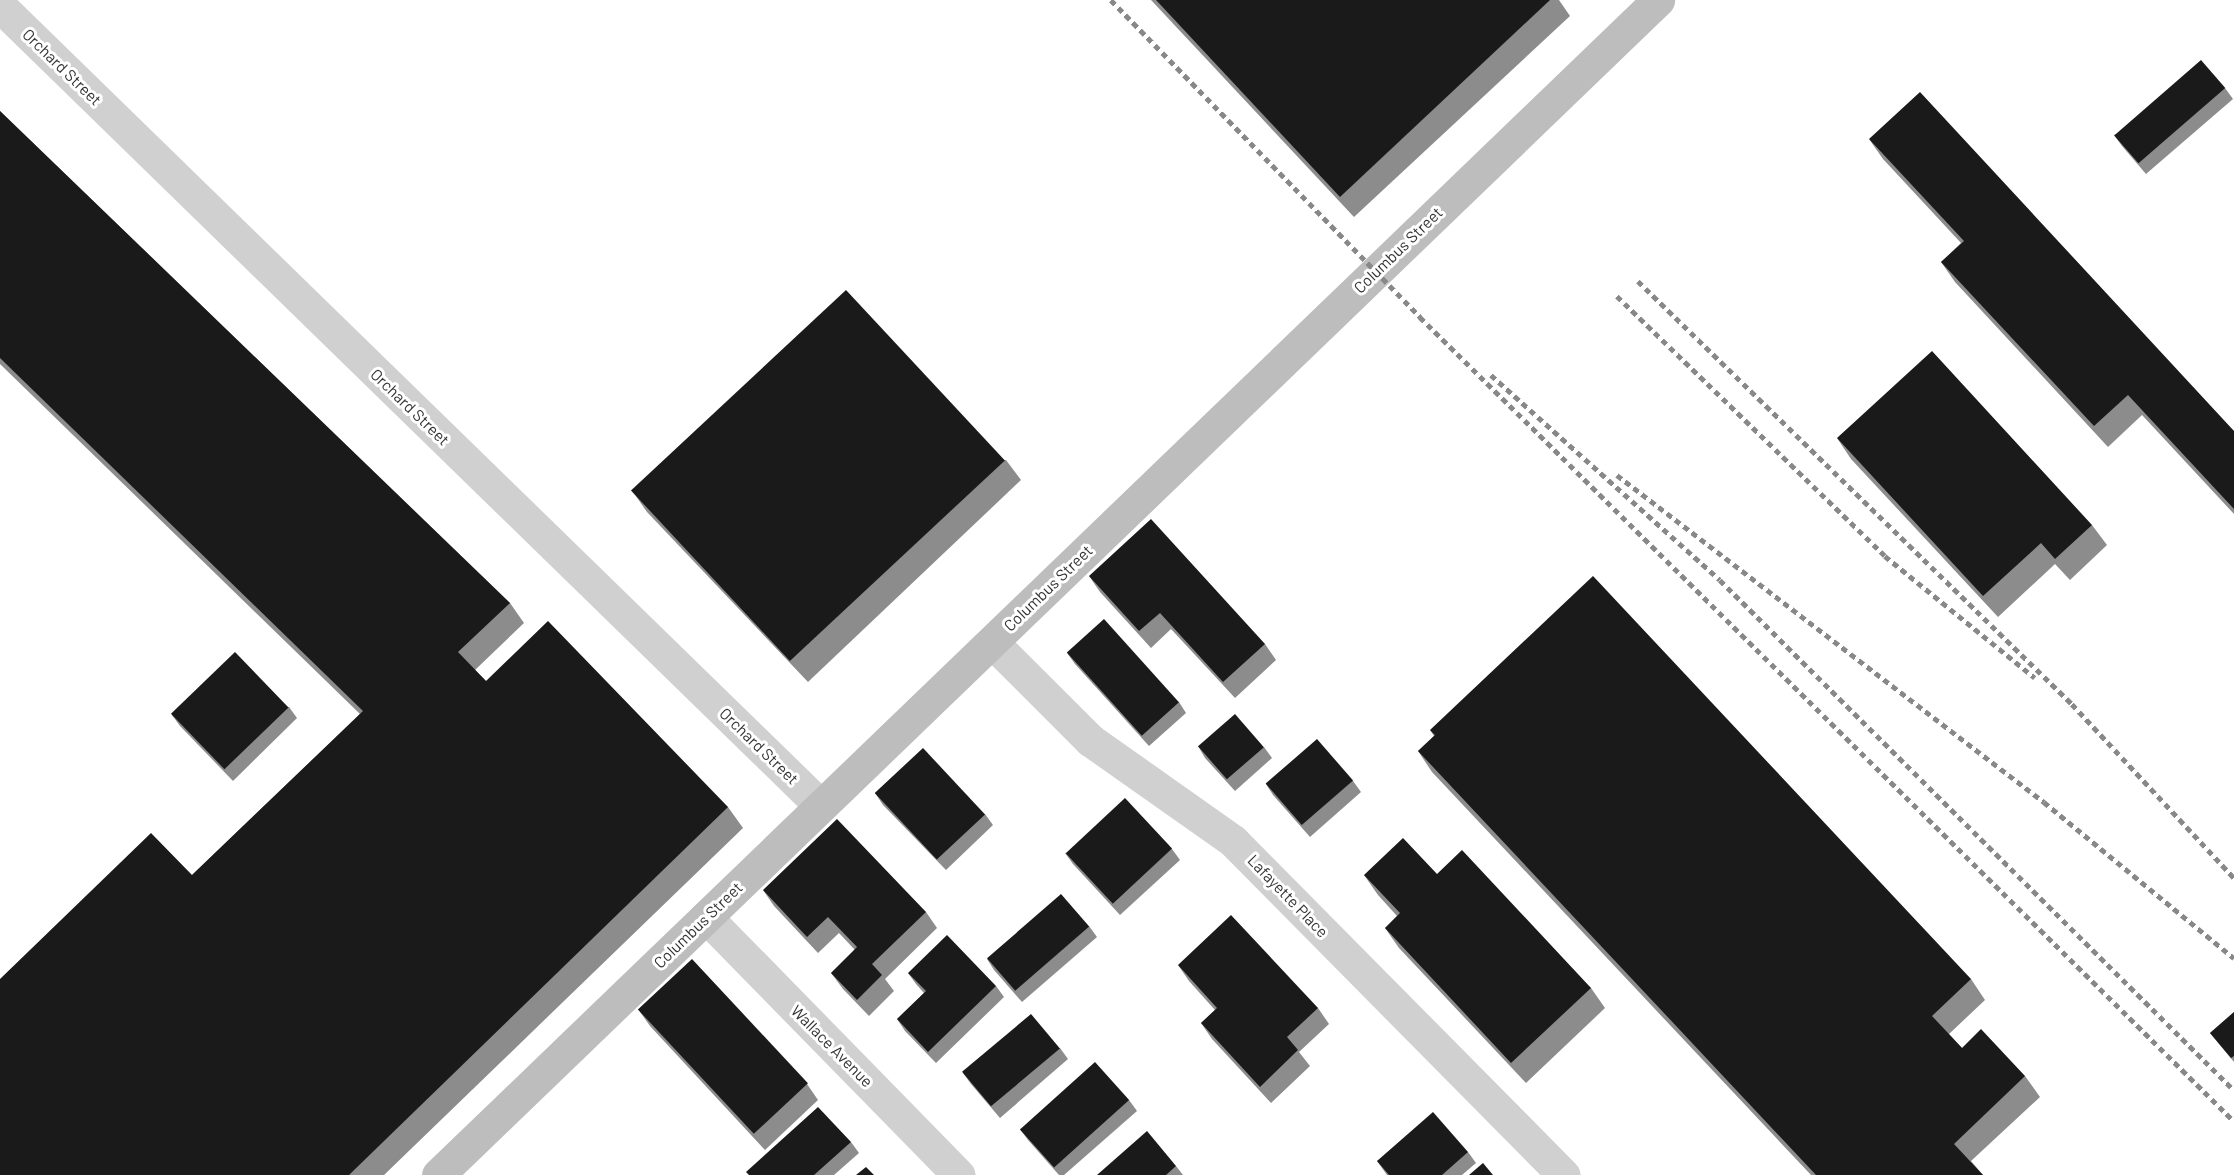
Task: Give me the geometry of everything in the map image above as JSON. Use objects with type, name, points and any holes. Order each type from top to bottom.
[{"type":"street","name":"Columbus Street","points":[[438,1175],[1658,0]]},
{"type":"street","name":"Orchard Street","points":[[0,6],[821,806]]},
{"type":"street","name":"Lafayette Place","points":[[992,642],[1090,740],[1233,841],[1564,1175]]},
{"type":"street","name":"Wallace Avenue","points":[[706,916],[959,1175]]},
{"type":"building","points":[[1156,0],[1550,0],[1340,197]]},
{"type":"building","points":[[2201,60],[2225,88],[2138,163],[2114,135]]},
{"type":"building","points":[[1920,92],[2234,431],[2234,509],[2128,395],[2094,426],[1941,262],[1964,241],[1869,139]]},
{"type":"building","points":[[0,111],[510,603],[458,652],[486,681],[548,621],[728,807],[349,1175],[0,1175],[0,979],[151,833],[192,875],[363,711],[0,358]]},
{"type":"building","points":[[846,290],[1005,460],[790,661],[631,491]]},
{"type":"building","points":[[1932,351],[2092,525],[2055,559],[2041,543],[1983,596],[1837,438]]},
{"type":"building","points":[[1151,519],[1265,644],[1223,682],[1160,613],[1139,631],[1089,576]]},
{"type":"building","points":[[1593,576],[1971,979],[1932,1016],[1962,1048],[1981,1029],[2025,1076],[1954,1144],[1983,1175],[1816,1175],[1418,751],[1435,735],[1430,730]]},
{"type":"building","points":[[1104,619],[1179,702],[1142,736],[1067,652]]},
{"type":"building","points":[[235,652],[288,707],[224,769],[171,714]]},
{"type":"building","points":[[1235,714],[1264,747],[1227,779],[1198,746]]},
{"type":"building","points":[[1317,739],[1353,781],[1302,825],[1266,784]]},
{"type":"building","points":[[923,748],[985,815],[937,860],[875,793]]},
{"type":"building","points":[[1125,798],[1172,848],[1113,904],[1066,853]]},
{"type":"building","points":[[837,819],[926,912],[872,964],[882,975],[857,1000],[831,973],[857,947],[828,917],[807,937],[763,890]]},
{"type":"building","points":[[1403,838],[1437,874],[1462,850],[1591,988],[1511,1063],[1385,928],[1400,913],[1364,875]]},
{"type":"building","points":[[1061,894],[1089,926],[1015,991],[987,958]]},
{"type":"building","points":[[1231,915],[1318,1008],[1287,1037],[1298,1050],[1260,1087],[1201,1023],[1217,1008],[1178,965]]},
{"type":"building","points":[[947,935],[996,986],[928,1052],[897,1019],[926,991],[908,973]]},
{"type":"building","points":[[692,959],[808,1083],[754,1134],[638,1009]]},
{"type":"building","points":[[2234,1012],[2234,1056],[2231,1058],[2210,1033]]},
{"type":"building","points":[[1031,1014],[1060,1048],[991,1106],[962,1072]]},
{"type":"building","points":[[1095,1062],[1129,1100],[1054,1167],[1020,1130]]},
{"type":"building","points":[[818,1107],[851,1142],[814,1175],[749,1175],[746,1172]]},
{"type":"building","points":[[1433,1112],[1468,1152],[1442,1175],[1389,1175],[1377,1161]]},
{"type":"building","points":[[1147,1131],[1176,1166],[1166,1175],[1097,1175]]},
{"type":"building","points":[[1483,1163],[1493,1175],[1469,1175]]},
{"type":"building","points":[[866,1167],[874,1175],[856,1175]]},
{"type":"railway","points":[[1111,0],[1420,317],[2234,1121]]},
{"type":"railway","points":[[1638,281],[2072,704],[2234,878]]},
{"type":"railway","points":[[1617,296],[1885,556],[2035,678]]},
{"type":"railway","points":[[1491,375],[1720,580],[2234,1090]]},
{"type":"railway","points":[[1617,475],[2044,802],[2234,958]]}]
